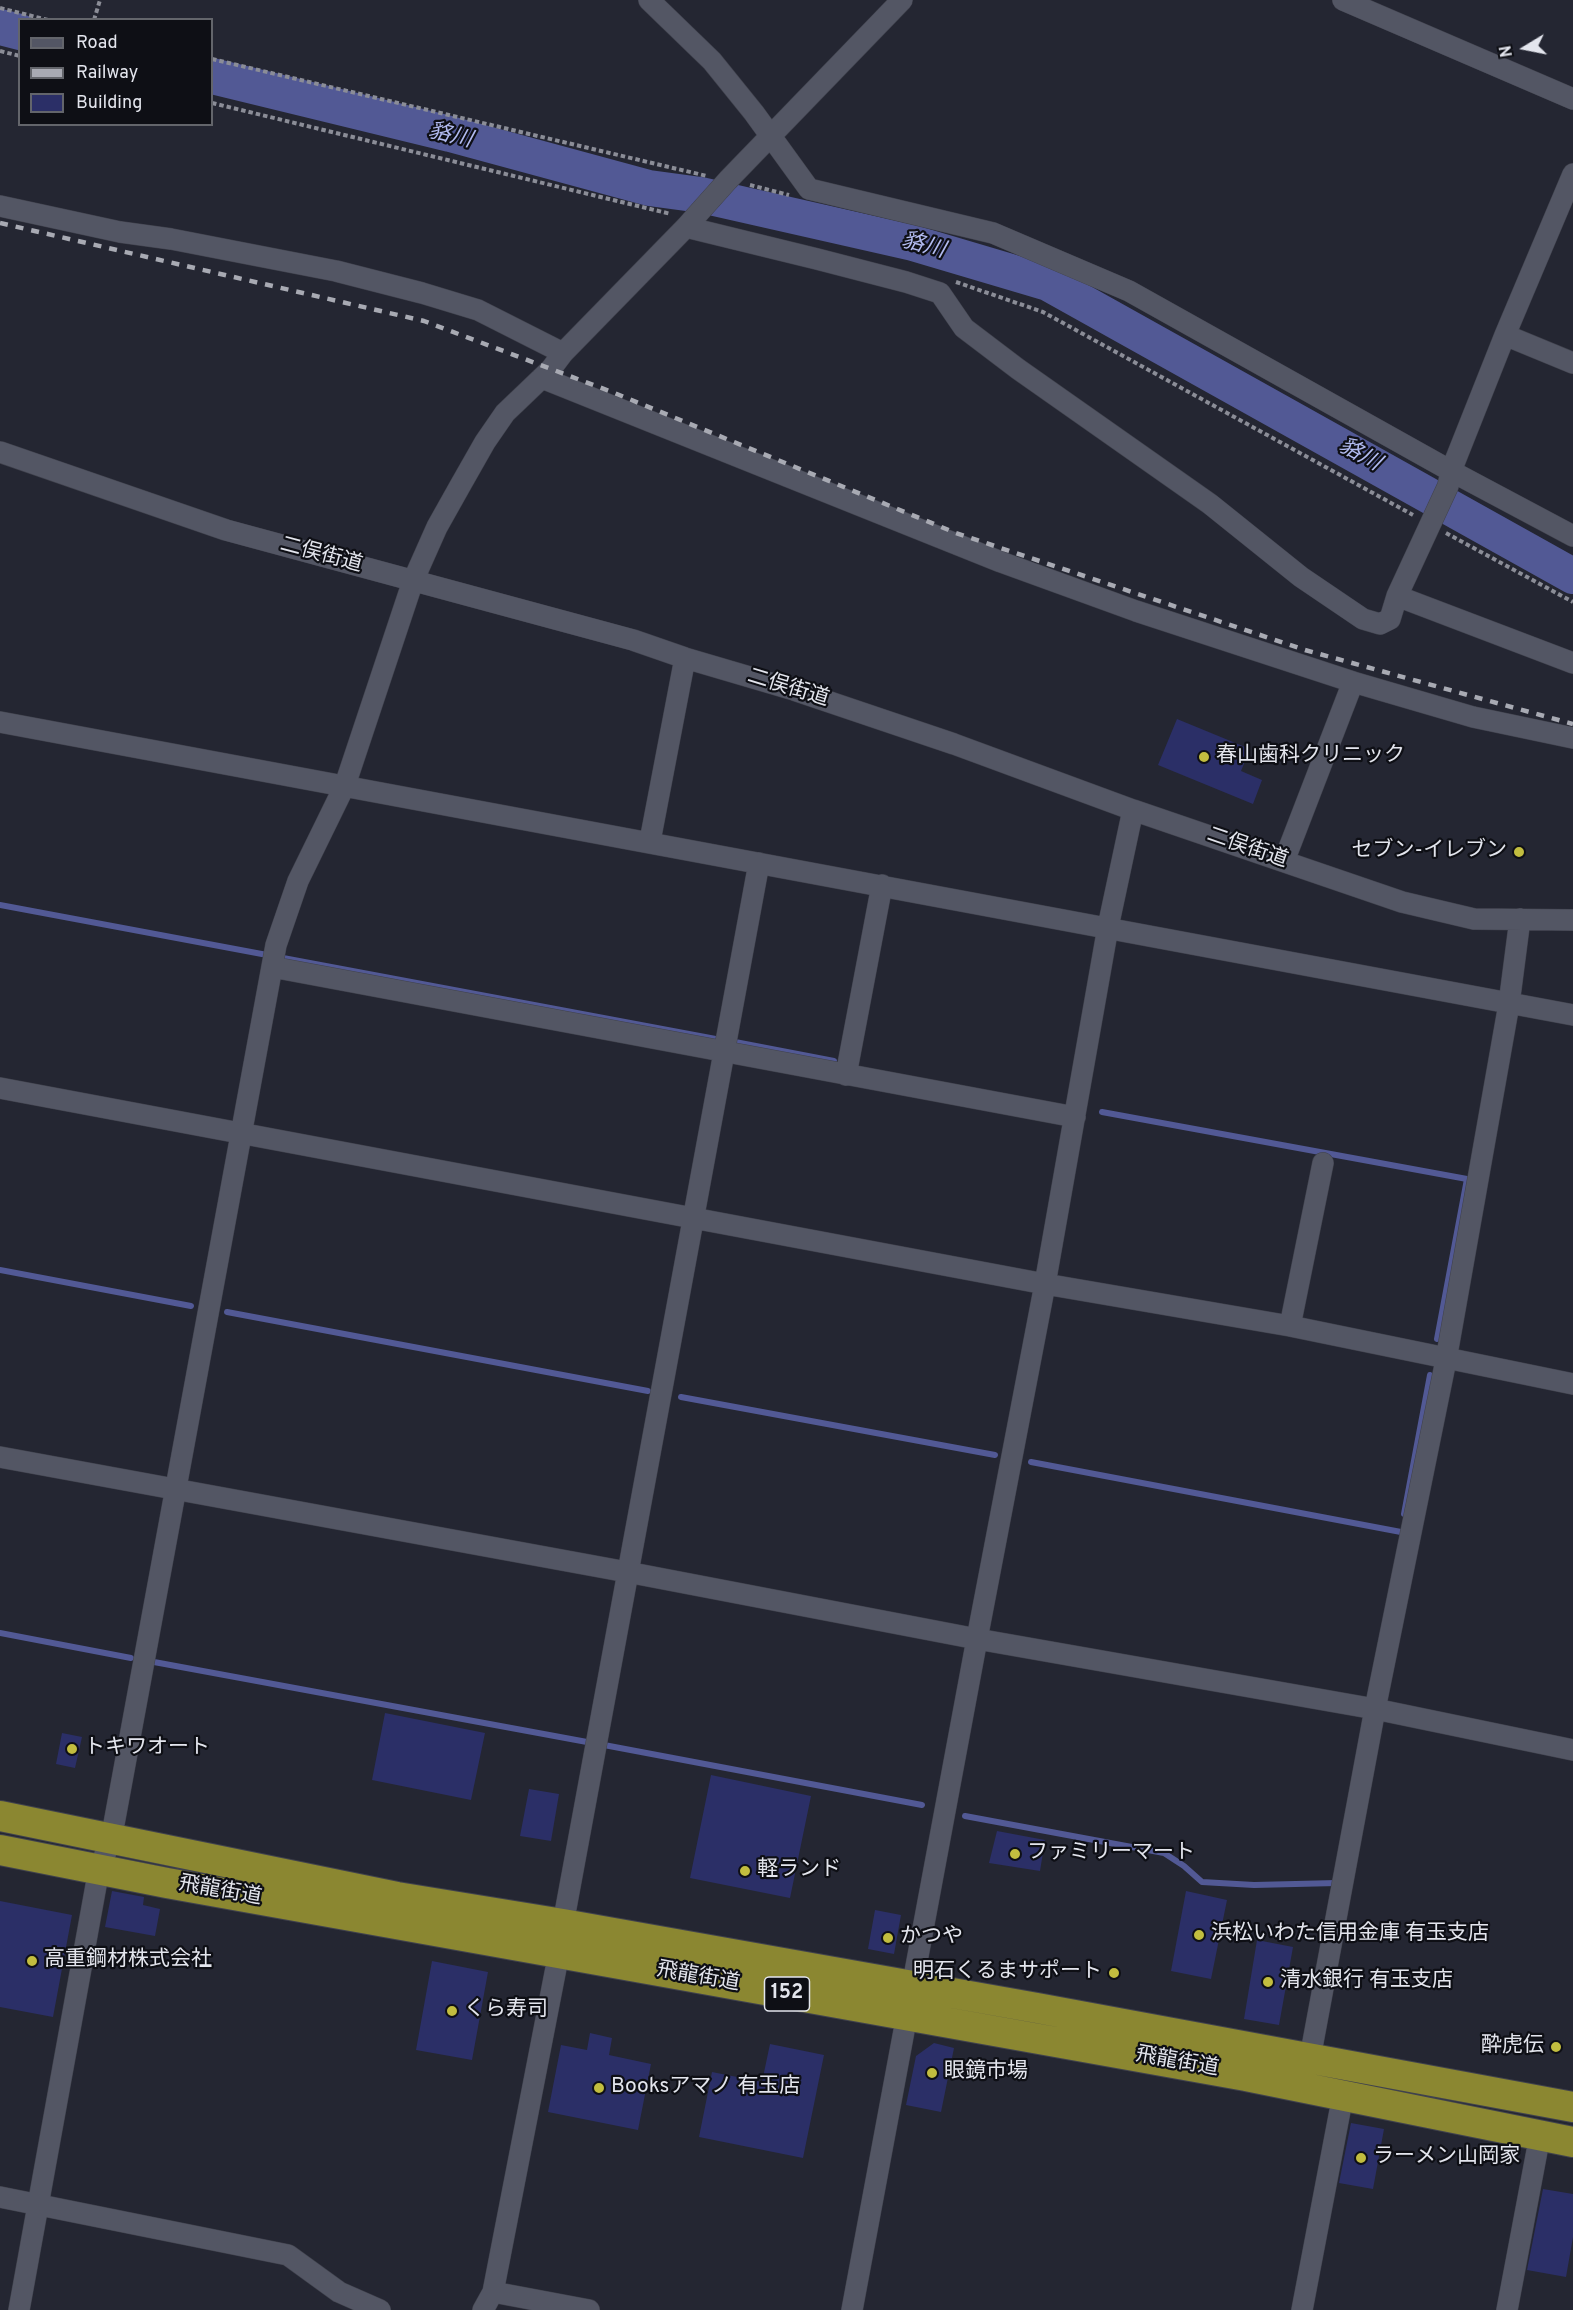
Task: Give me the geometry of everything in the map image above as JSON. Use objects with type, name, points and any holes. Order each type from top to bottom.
[{"type":"highway","name":"飛龍街道","points":[[0,1816],[397,1897],[560,1938]]},
{"type":"highway","name":"飛龍街道","points":[[0,1850],[167,1883],[560,1938],[910,2002],[1246,2076],[1573,2142]]},
{"type":"highway","name":"飛龍街道","points":[[910,2002],[1310,2058],[1573,2107]]},
{"type":"street","points":[[649,0],[712,60],[809,189],[993,233],[1129,291],[1449,479],[1573,537]]},
{"type":"street","points":[[19,2310],[99,1869],[111,1840],[177,1491],[240,1133],[274,959],[298,881],[345,785],[412,581],[437,527],[485,442],[505,413],[542,378],[563,353],[686,228],[725,183],[902,0]]},
{"type":"street","points":[[1343,0],[1573,99]]},
{"type":"street","points":[[686,228],[839,265],[940,293],[964,328],[973,335],[1210,504],[1300,577],[1363,619],[1380,624],[1390,619],[1397,596],[1432,522],[1505,335],[1573,174]]},
{"type":"street","points":[[0,206],[120,232],[171,239],[336,271],[431,295],[478,310],[563,353]]},
{"type":"street","points":[[1505,335],[1573,363]]},
{"type":"street","points":[[542,378],[1012,566],[1136,611],[1353,682],[1473,717],[1573,738]]},
{"type":"street","name":"二俣街道","points":[[0,452],[226,530],[633,640],[794,690],[1402,902],[1474,920],[1573,920]]},
{"type":"street","points":[[1397,596],[1573,663]]},
{"type":"street","points":[[650,841],[685,657]]},
{"type":"street","points":[[1284,861],[1353,682]]},
{"type":"street","points":[[0,722],[650,841],[1573,1015]]},
{"type":"street","points":[[852,2310],[1045,1284],[1108,927],[1133,810]]},
{"type":"street","points":[[589,2310],[488,2301],[556,1968],[759,862]]},
{"type":"street","points":[[847,1074],[882,885]]},
{"type":"street","points":[[1310,2058],[1375,1709],[1446,1360],[1509,1004],[1520,919]]},
{"type":"street","points":[[274,959],[725,1052],[1075,1117]]},
{"type":"street","points":[[0,1088],[1045,1284],[1290,1326],[1446,1360],[1573,1384]]},
{"type":"street","points":[[1290,1326],[1323,1163]]},
{"type":"street","points":[[0,1457],[977,1639],[1375,1709],[1573,1750]]},
{"type":"street","points":[[1302,2310],[1343,2095]]},
{"type":"street","points":[[1507,2310],[1540,2135]]},
{"type":"street","points":[[0,2197],[288,2255],[339,2292],[380,2310]]},
{"type":"path","points":[[95,18],[100,0]]},
{"type":"path","points":[[0,8],[40,18]]},
{"type":"path","points":[[0,51],[18,56]]},
{"type":"path","points":[[213,59],[725,183],[795,197]]},
{"type":"path","points":[[1432,522],[1573,602]]},
{"type":"building","name":"春山歯科クリニック","points":[[1177,719],[1250,749],[1241,771],[1262,780],[1253,804],[1158,765]]},
{"type":"building","points":[[385,1713],[485,1733],[471,1800],[372,1780]]},
{"type":"building","points":[[62,1733],[82,1737],[75,1768],[56,1764]]},
{"type":"building","points":[[711,1775],[811,1796],[790,1898],[690,1878]]},
{"type":"building","points":[[529,1789],[559,1794],[551,1841],[520,1836]]},
{"type":"building","points":[[997,1831],[1045,1840],[1040,1871],[989,1863]]},
{"type":"building","points":[[112,1891],[144,1897],[143,1905],[160,1909],[155,1936],[105,1927]]},
{"type":"building","name":"浜松いわた信用金庫 有玉支店","points":[[1186,1891],[1227,1900],[1211,1979],[1171,1971]]},
{"type":"building","name":"高重鋼材株式会社","points":[[0,1901],[72,1915],[53,2017],[0,2007]]},
{"type":"building","points":[[875,1910],[901,1915],[894,1954],[868,1949]]},
{"type":"building","name":"清水銀行 有玉支店","points":[[1257,1940],[1293,1947],[1279,2025],[1244,2019]]},
{"type":"building","name":"くら寿司","points":[[432,1961],[488,1972],[472,2060],[416,2050]]},
{"type":"building","name":"Booksアマノ 有玉店","points":[[590,2033],[612,2038],[609,2055],[651,2064],[638,2130],[548,2112],[561,2045],[587,2050]]},
{"type":"building","points":[[934,2043],[954,2048],[941,2112],[906,2105],[916,2056]]},
{"type":"building","points":[[770,2044],[824,2055],[803,2158],[699,2137],[712,2072],[762,2082]]},
{"type":"building","points":[[1351,2123],[1384,2129],[1373,2189],[1339,2183]]},
{"type":"building","points":[[1543,2189],[1573,2194],[1573,2237],[1566,2277],[1527,2270]]},
{"type":"waterway","name":"貉川","points":[[0,27],[18,32]]},
{"type":"waterway","name":"貉川","points":[[213,76],[450,134],[649,188],[701,195],[913,243],[1048,283],[1573,576]]},
{"type":"waterway","points":[[0,905],[721,1040]]},
{"type":"waterway","points":[[735,1042],[834,1061]]},
{"type":"waterway","points":[[1102,1112],[1467,1179],[1437,1339]]},
{"type":"waterway","points":[[0,1270],[191,1306]]},
{"type":"waterway","points":[[227,1312],[648,1391]]},
{"type":"waterway","points":[[1404,1514],[1430,1375]]},
{"type":"waterway","points":[[681,1397],[995,1455]]},
{"type":"waterway","points":[[1031,1462],[1401,1532]]},
{"type":"waterway","points":[[0,1633],[131,1658]]},
{"type":"waterway","points":[[154,1662],[587,1742]]},
{"type":"waterway","points":[[604,1745],[922,1805]]},
{"type":"waterway","points":[[965,1816],[1164,1853],[1202,1882],[1254,1885],[1337,1883]]},
{"type":"railway","points":[[0,223],[424,321],[612,392],[956,533],[1305,650],[1573,724]]},
{"type":"place","name":"春山歯科クリニック","points":[[1204,757]]},
{"type":"place","name":"セブン-イレブン","points":[[1519,852]]},
{"type":"place","name":"トキワオート","points":[[72,1749]]},
{"type":"place","name":"ファミリーマート","points":[[1015,1854]]},
{"type":"place","name":"軽ランド","points":[[745,1871]]},
{"type":"place","name":"浜松いわた信用金庫 有玉支店","points":[[1199,1935]]},
{"type":"place","name":"かつや","points":[[888,1938]]},
{"type":"place","name":"高重鋼材株式会社","points":[[32,1961]]},
{"type":"place","name":"明石くるまサポート","points":[[1114,1973]]},
{"type":"place","name":"清水銀行 有玉支店","points":[[1268,1982]]},
{"type":"place","name":"くら寿司","points":[[452,2011]]},
{"type":"place","name":"酔虎伝","points":[[1556,2047]]},
{"type":"place","name":"眼鏡市場","points":[[932,2073]]},
{"type":"place","name":"Booksアマノ 有玉店","points":[[599,2088]]},
{"type":"place","name":"ラーメン山岡家","points":[[1361,2158]]}]
